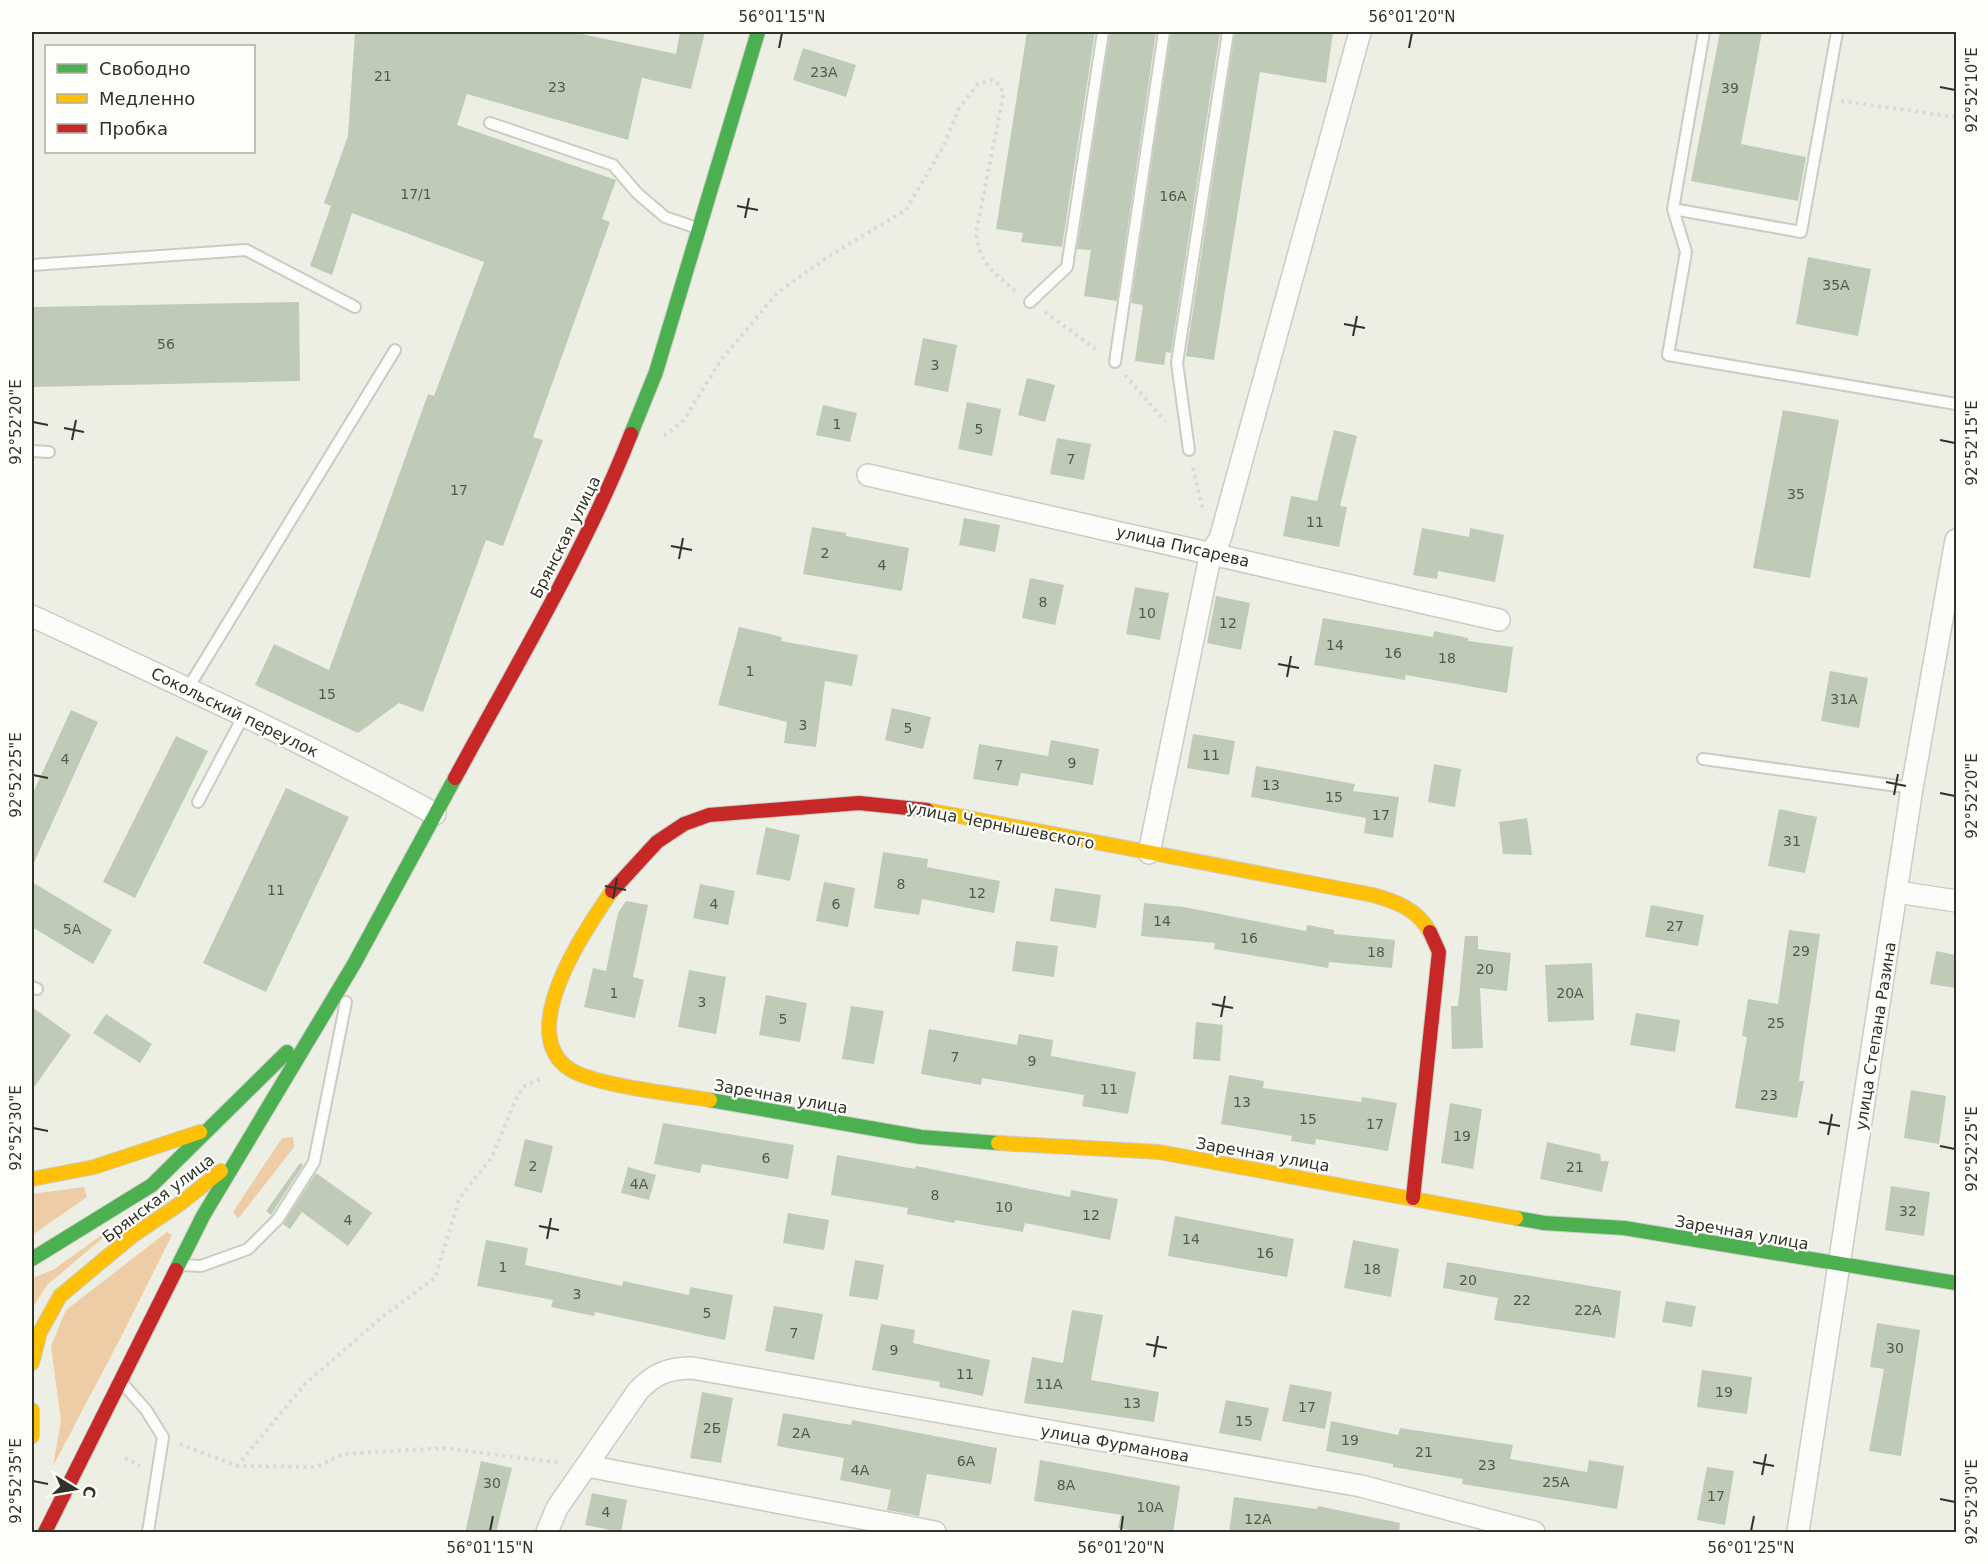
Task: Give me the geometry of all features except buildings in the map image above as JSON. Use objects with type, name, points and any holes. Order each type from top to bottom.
[{"type":"street","name":"Брянская улица","points":[[32,1363],[40,1332],[60,1296],[132,1236],[181,1203],[237,1158],[354,964],[558,588],[617,470],[657,372],[758,32]]},
{"type":"street","points":[[1149,853],[1215,545],[1288,302],[1360,32]]},
{"type":"street","name":"улица Писарева","points":[[867,475],[1215,545],[1498,620]]},
{"type":"street","name":"улица Степана Разина","points":[[1798,1533],[1912,788],[1956,540]]},
{"type":"street","name":"Сокольский переулок","points":[[32,616],[244,715],[368,777],[435,814]]},
{"type":"street","name":"улица Чернышевского","points":[[565,1066],[553,1052],[548,1030],[552,1005],[562,977],[595,913],[644,853],[682,825],[703,815],[733,810],[860,803],[914,807],[1398,902],[1418,913],[1429,927],[1439,951],[1413,1198]]},
{"type":"street","points":[[1897,892],[1956,901]]},
{"type":"street","name":"Брянская улица","points":[[32,1259],[152,1185],[318,1021]]},
{"type":"street","name":"Заречная улица","points":[[565,1066],[582,1076],[876,1131],[1053,1148],[1159,1152],[1544,1223],[1624,1228],[1956,1283]]},
{"type":"street","points":[[32,1179],[94,1167],[207,1130]]},
{"type":"street","points":[[45,1533],[203,1216],[237,1158]]},
{"type":"street","name":"улица Фурманова","points":[[547,1533],[557,1508],[638,1391],[651,1377],[673,1368],[692,1368],[1361,1486],[1530,1532]]},
{"type":"street","points":[[32,1410],[32,1436]]},
{"type":"street","points":[[587,1466],[935,1533]]},
{"type":"lane","points":[[1030,302],[1067,267],[1069,261],[1103,32]]},
{"type":"lane","points":[[1115,362],[1164,32]]},
{"type":"lane","points":[[1190,450],[1177,363],[1228,32]]},
{"type":"lane","points":[[1704,32],[1673,209],[1686,252],[1668,355],[1956,404]]},
{"type":"lane","points":[[1673,209],[1801,232],[1837,32]]},
{"type":"lane","points":[[490,123],[613,165],[637,193],[665,217],[700,229]]},
{"type":"lane","points":[[32,265],[246,250],[355,307]]},
{"type":"lane","points":[[188,688],[395,350]]},
{"type":"lane","points":[[32,451],[49,452]]},
{"type":"lane","points":[[198,802],[244,715]]},
{"type":"lane","points":[[1703,759],[1912,788]]},
{"type":"lane","points":[[180,1265],[201,1266],[248,1249],[278,1219],[314,1162],[354,964]]},
{"type":"lane","points":[[121,1382],[146,1410],[163,1437],[148,1533]]},
{"type":"path","points":[[659,440],[683,421],[721,360],[778,292],[829,256],[906,210],[944,145],[959,108],[978,84],[992,80]]},
{"type":"path","points":[[1840,101],[1956,117]]},
{"type":"path","points":[[1190,450],[1204,515],[1215,545]]},
{"type":"path","points":[[237,1466],[305,1384],[382,1317],[435,1278],[459,1199],[492,1157],[516,1099],[523,1088],[565,1066]]},
{"type":"path","points":[[163,1437],[237,1466],[316,1467],[343,1454],[444,1448],[587,1466]]},
{"type":"path","points":[[125,1458],[133,1462]]},
{"type":"shaded area","points":[[293,1137],[294,1147],[238,1219],[233,1212],[282,1138]]},
{"type":"shaded area","points":[[84,1187],[87,1197],[32,1235],[32,1194]]},
{"type":"shaded area","points":[[135,1211],[47,1285],[33,1307],[32,1278],[53,1270]]},
{"type":"shaded area","points":[[167,1232],[172,1235],[53,1466],[61,1421],[51,1346],[66,1310]]},
{"type":"traffic: fast","points":[[631,434],[656,372],[758,32]]},
{"type":"traffic: fast","points":[[176,1270],[203,1216],[354,964],[455,778]]},
{"type":"traffic: fast","points":[[32,1259],[152,1185],[287,1052]]},
{"type":"traffic: fast","points":[[710,1100],[921,1137],[998,1143]]},
{"type":"traffic: fast","points":[[1516,1218],[1544,1223],[1624,1228],[1956,1283]]},
{"type":"traffic: slow","points":[[927,810],[1373,895],[1406,907],[1425,924],[1430,932]]},
{"type":"traffic: slow","points":[[612,891],[572,954],[560,981],[552,1007],[549,1032],[555,1053],[571,1070],[599,1081],[710,1100]]},
{"type":"traffic: slow","points":[[32,1179],[94,1167],[200,1132]]},
{"type":"traffic: slow","points":[[998,1143],[1159,1152],[1516,1218]]},
{"type":"traffic: slow","points":[[32,1363],[40,1332],[60,1296],[132,1236],[181,1203],[221,1171]]},
{"type":"traffic: slow","points":[[32,1410],[32,1436]]},
{"type":"traffic: jam","points":[[455,778],[571,565],[631,434]]},
{"type":"traffic: jam","points":[[612,891],[657,842],[684,824],[709,815],[859,803],[927,810]]},
{"type":"traffic: jam","points":[[1413,1198],[1439,952],[1430,932]]},
{"type":"traffic: jam","points":[[45,1532],[176,1270]]}]
